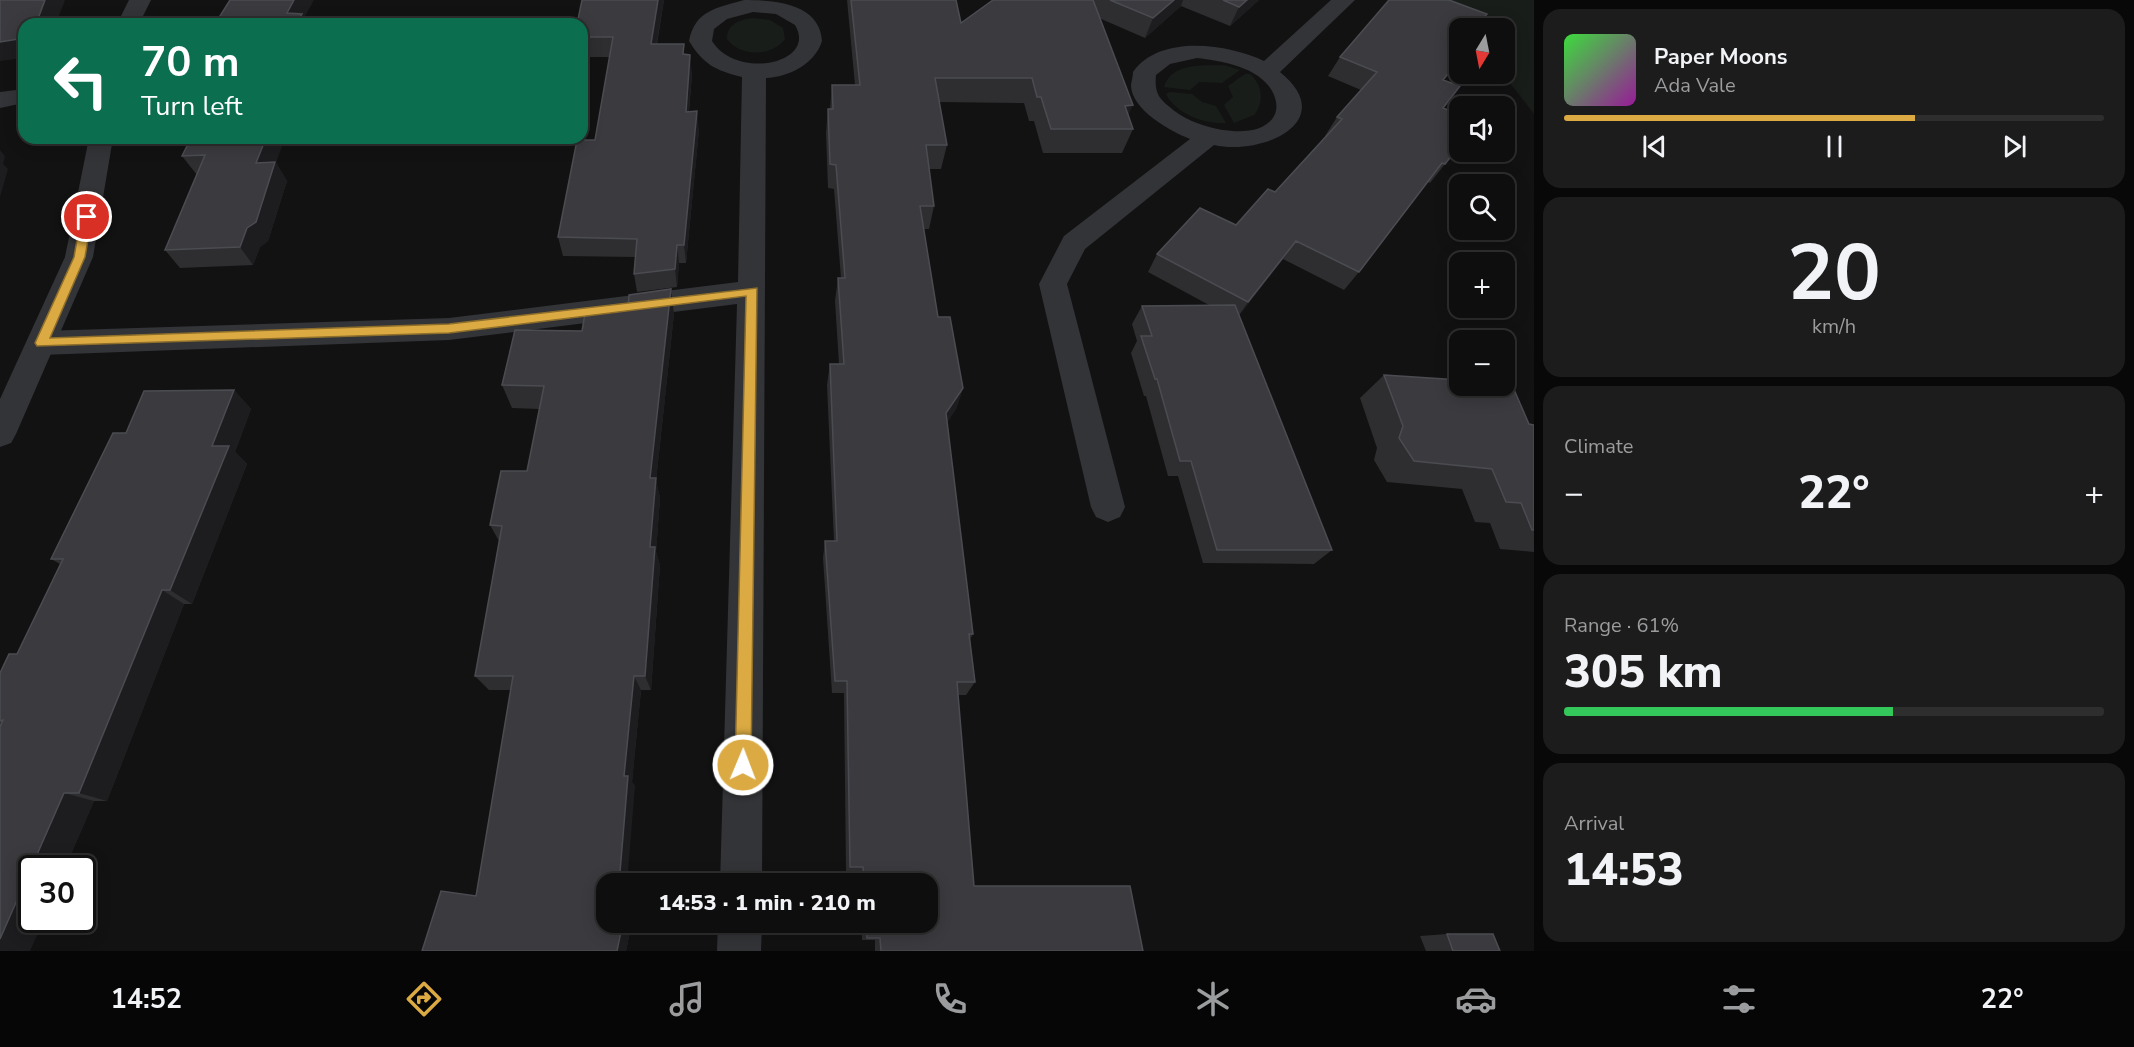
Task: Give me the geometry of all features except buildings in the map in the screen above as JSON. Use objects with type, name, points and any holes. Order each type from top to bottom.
[{"type":"street","points":[[131,18],[140,0]]},
{"type":"street","points":[[1266,72],[1344,0]]},
{"type":"street","points":[[752,5],[778,8],[800,17],[809,26],[813,36],[811,47],[803,57],[790,65],[754,72],[718,63],[706,54],[700,44],[700,33],[707,22],[718,14],[752,5]]},
{"type":"street","points":[[1197,51],[1221,54],[1245,61],[1266,72],[1280,84],[1288,98],[1290,111],[1284,123],[1272,132],[1254,138],[1231,140],[1208,137],[1183,128],[1161,116],[1148,101],[1142,86],[1145,72],[1156,61],[1174,54],[1197,51]]},
{"type":"street","points":[[741,873],[754,72]]},
{"type":"street","points":[[0,100],[18,97]]},
{"type":"street","points":[[1108,507],[1053,284],[1074,243],[1208,137]]},
{"type":"street","points":[[0,434],[79,257],[100,144]]},
{"type":"street","points":[[41,343],[449,329],[752,291]]},
{"type":"street","points":[[739,951],[740,933]]},
{"type":"shaded area","points":[[1451,0],[1534,0],[1534,114],[1511,84],[1515,84],[1515,18],[1460,18]]},
{"type":"shaded area","points":[[752,18],[770,20],[783,28],[785,39],[779,45],[764,52],[748,52],[733,45],[727,39],[731,26]]},
{"type":"shaded area","points":[[1224,65],[1240,70],[1222,83],[1199,82],[1190,90],[1164,87],[1168,79],[1181,69]]},
{"type":"shaded area","points":[[1245,74],[1250,74],[1257,83],[1261,93],[1260,105],[1254,115],[1234,123],[1224,105],[1233,97],[1228,86]]},
{"type":"shaded area","points":[[1170,92],[1192,94],[1202,102],[1216,106],[1226,123],[1200,120],[1184,112],[1176,107],[1166,94]]},
{"type":"route","points":[[87,217],[79,257],[41,343],[449,329],[752,291],[743,765]]}]
